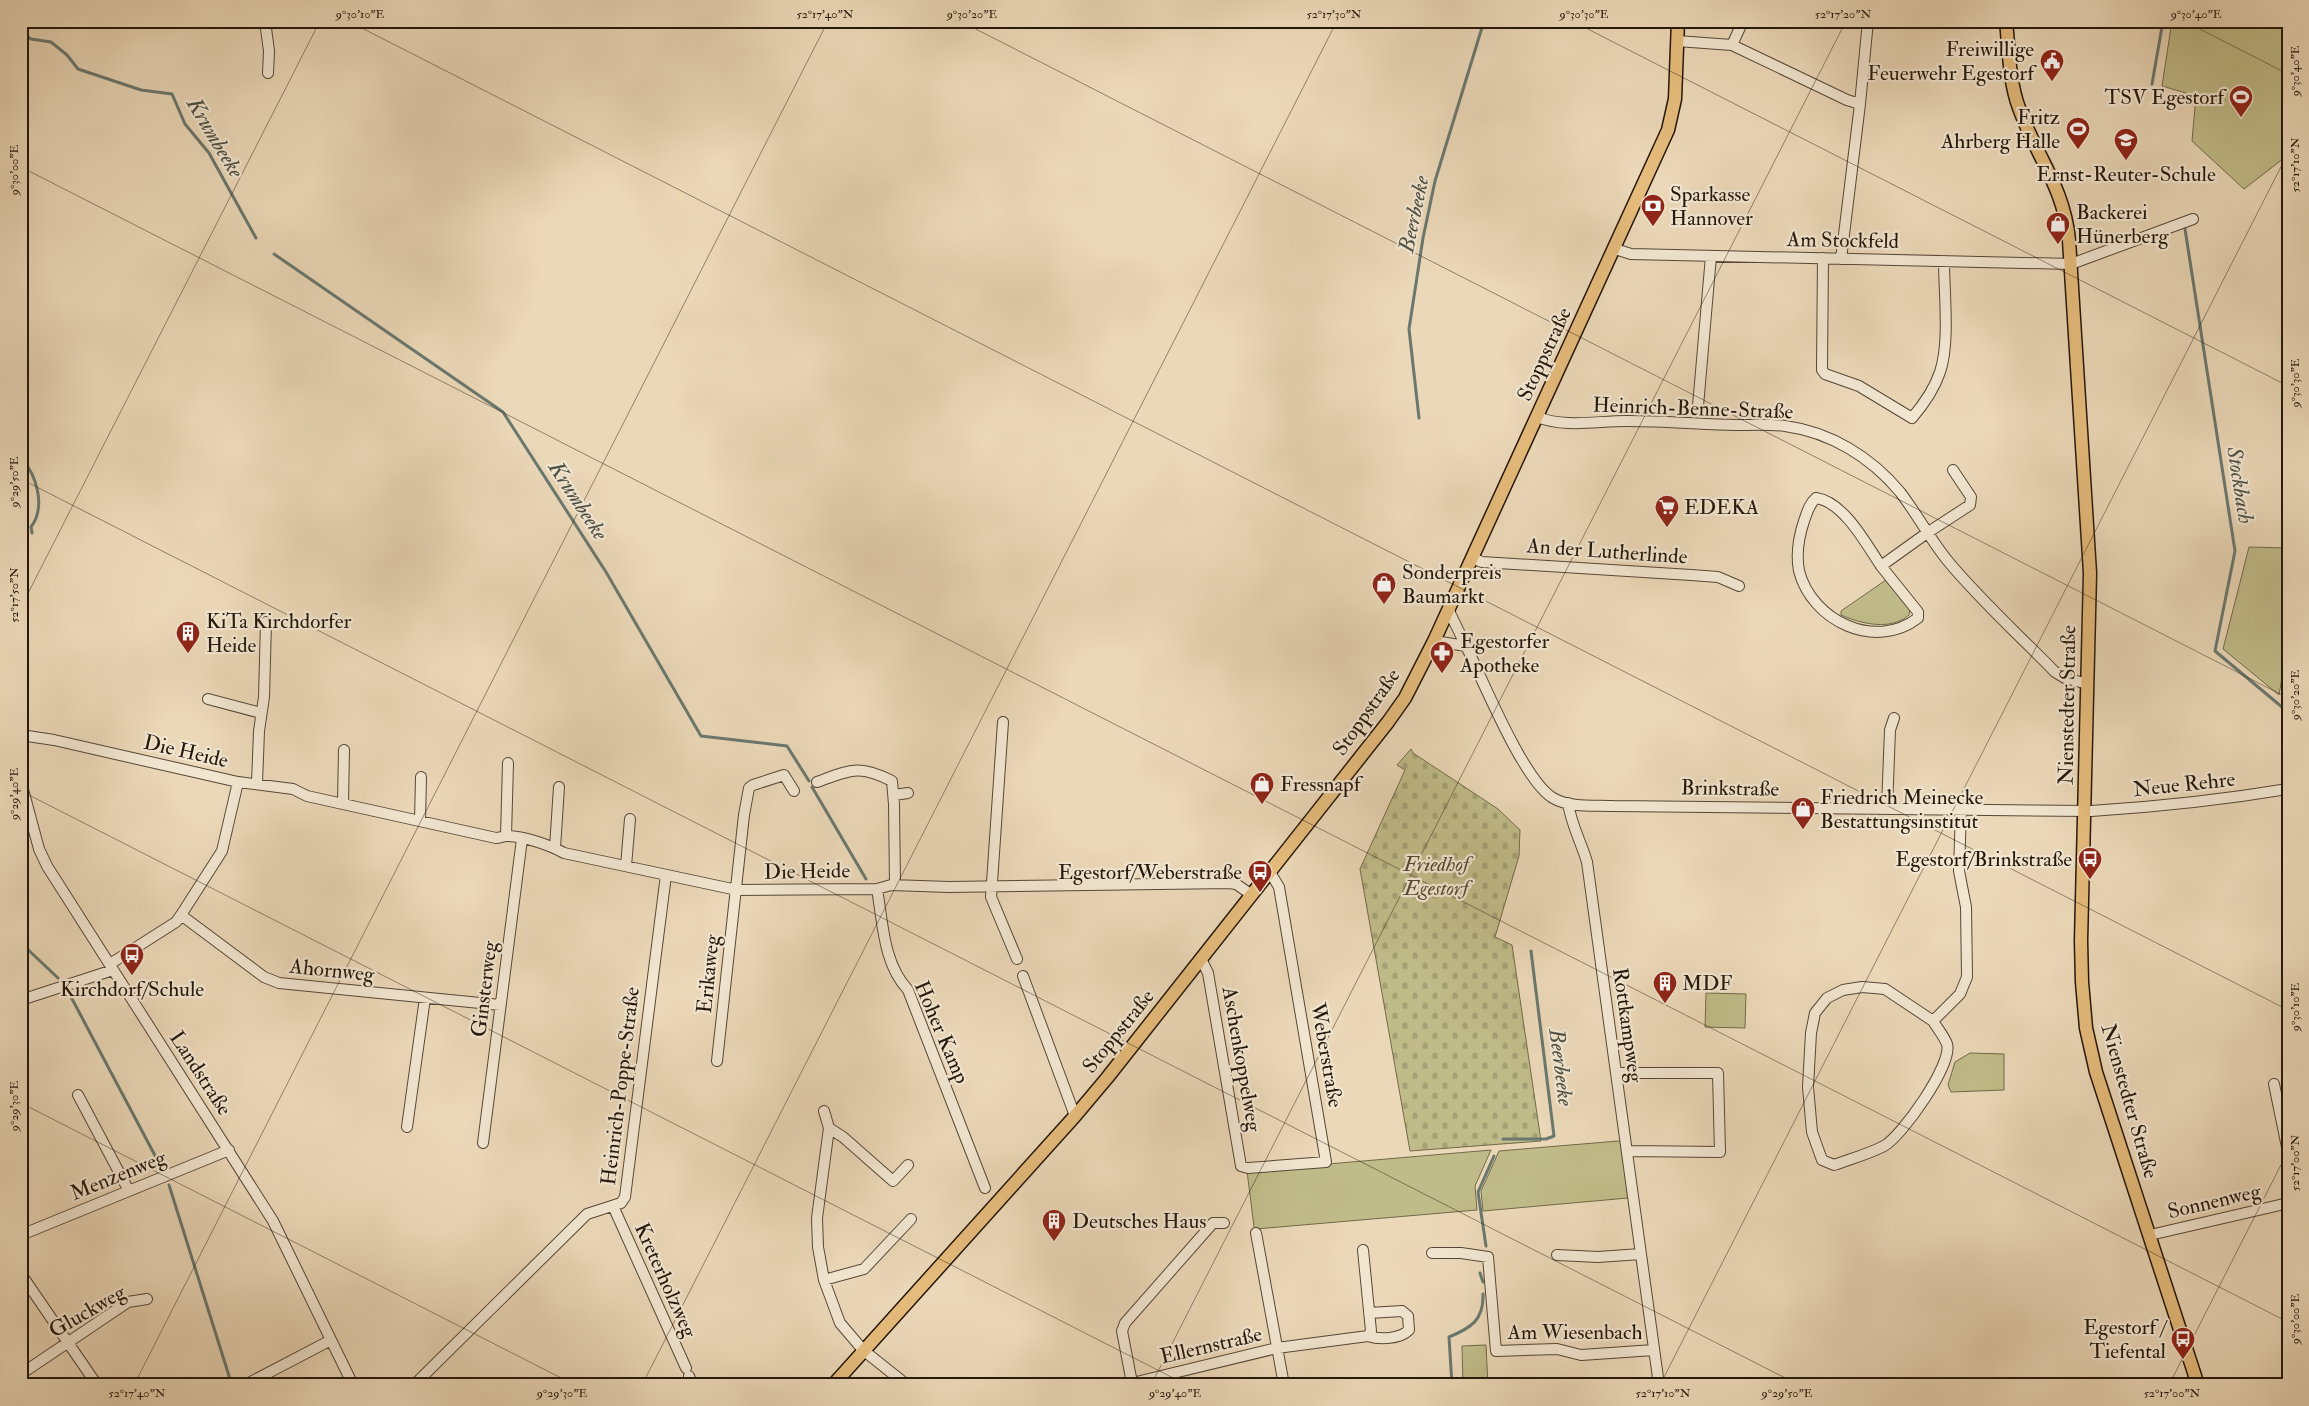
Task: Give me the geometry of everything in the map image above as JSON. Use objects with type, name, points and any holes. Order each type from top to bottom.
[{"type":"main road","name":"Stoppstraße","points":[[833,1385],[1075,1116],[1252,896],[1396,712],[1434,641],[1668,130],[1675,99],[1678,21]]},
{"type":"main road","name":"Nienstedter Straße","points":[[2006,21],[2012,84],[2018,108],[2062,201],[2067,219],[2071,264],[2090,573],[2081,941],[2086,1028],[2099,1081],[2198,1385]]},
{"type":"street","points":[[265,21],[269,51],[268,74]]},
{"type":"street","points":[[1732,45],[1743,21]]},
{"type":"street","points":[[1842,259],[1868,21]]},
{"type":"street","points":[[1678,40],[1732,45],[1847,100],[1860,104]]},
{"type":"street","points":[[2071,264],[2193,219]]},
{"type":"street","name":"Am Stockfeld","points":[[1615,249],[1632,254],[2071,264]]},
{"type":"street","points":[[1698,406],[1711,256]]},
{"type":"street","points":[[1823,258],[1822,370],[1825,374],[1859,386],[1912,418],[1926,402],[1940,371],[1945,344],[1944,261]]},
{"type":"street","name":"Heinrich-Benne-Straße","points":[[1537,417],[1551,422],[1576,424],[1599,421],[1635,421],[1784,426],[1804,429],[1846,446],[1884,474],[1901,493],[1927,533],[1947,559],[1976,592],[2055,672],[2065,678],[2088,684]]},
{"type":"street","points":[[1881,566],[1970,505],[1971,497],[1953,470]]},
{"type":"street","points":[[1816,498],[1824,499],[1840,512],[1852,523],[1881,566],[1918,612],[1918,618],[1907,626],[1889,631],[1868,632],[1850,628],[1832,618],[1807,591],[1799,563],[1798,548],[1811,502],[1816,498]]},
{"type":"street","name":"An der Lutherlinde","points":[[1472,558],[1482,562],[1691,574],[1718,578],[1739,586]]},
{"type":"street","name":"Brinkstraße","points":[[1448,609],[1530,774],[1540,787],[1553,798],[1568,803],[1603,806],[2085,811]]},
{"type":"street","points":[[257,783],[261,713],[264,697],[266,622]]},
{"type":"street","points":[[1434,641],[1466,646]]},
{"type":"street","points":[[208,699],[261,713]]},
{"type":"street","points":[[1887,808],[1890,730],[1894,718]]},
{"type":"street","points":[[1003,722],[990,886],[991,897],[1017,959]]},
{"type":"street","name":"Die Heide","points":[[21,735],[54,740],[238,782],[293,789],[306,796],[496,838],[506,836],[522,839],[555,848],[564,853],[737,890],[877,889],[895,885],[990,886],[1229,883],[1236,884],[1252,896]]},
{"type":"street","points":[[343,804],[344,750]]},
{"type":"street","points":[[506,836],[508,763]]},
{"type":"street","points":[[817,782],[845,772],[861,769],[873,772],[892,781],[894,795],[895,885]]},
{"type":"street","name":"Erikaweg","points":[[717,1061],[744,815],[749,788],[784,775],[794,791]]},
{"type":"street","points":[[420,821],[421,776]]},
{"type":"street","name":"Landstraße","points":[[21,782],[39,849],[273,1221],[353,1385]]},
{"type":"street","points":[[21,1000],[112,967],[176,922],[222,851],[238,782]]},
{"type":"street","points":[[555,848],[559,787]]},
{"type":"street","name":"Neue Rehre","points":[[2085,811],[2156,807],[2288,790]]},
{"type":"street","points":[[894,795],[908,793]]},
{"type":"street","name":"Rottkampweg","points":[[1568,803],[1570,819],[1582,845],[1587,862],[1660,1385]]},
{"type":"street","points":[[1933,1021],[1960,994],[1967,977],[1966,907],[1959,871],[1961,809]]},
{"type":"street","points":[[626,866],[630,819]]},
{"type":"street","name":"Ginsterweg","points":[[483,1144],[522,839]]},
{"type":"street","name":"Weberstraße","points":[[1241,1166],[1248,1168],[1326,1162],[1279,887],[1270,872]]},
{"type":"street","name":"Heinrich-Poppe-Straße","points":[[414,1385],[587,1214],[621,1203],[625,1197],[666,875]]},
{"type":"street","name":"Hoher Kamp","points":[[877,889],[889,959],[896,977],[908,990],[985,1188]]},
{"type":"street","name":"Ahornweg","points":[[181,915],[264,977],[279,984],[500,1005]]},
{"type":"street","name":"Aschenkoppelweg","points":[[1201,959],[1208,974],[1241,1166]]},
{"type":"street","points":[[1023,976],[1075,1116]]},
{"type":"street","points":[[1862,987],[1885,989],[1933,1021],[1947,1044],[1946,1058],[1930,1089],[1897,1135],[1885,1146],[1834,1165],[1822,1160],[1812,1132],[1808,1087],[1811,1033],[1815,1013],[1827,998],[1843,990],[1862,987]]},
{"type":"street","points":[[408,1127],[425,998]]},
{"type":"street","points":[[1616,1073],[1718,1074],[1720,1152],[1627,1151]]},
{"type":"street","points":[[2274,1084],[2288,1152]]},
{"type":"street","points":[[78,1095],[130,1191]]},
{"type":"street","points":[[824,1111],[829,1128],[817,1218],[818,1247],[824,1280],[840,1324],[863,1350],[907,1385]]},
{"type":"street","points":[[829,1128],[843,1137],[893,1182],[908,1165]]},
{"type":"street","name":"Menzenweg","points":[[21,1235],[229,1150]]},
{"type":"street","name":"Sonnenweg","points":[[2150,1235],[2288,1203]]},
{"type":"street","name":"Kreterholzweg","points":[[613,1206],[689,1376]]},
{"type":"street","points":[[824,1280],[864,1269],[911,1218]]},
{"type":"street","points":[[1128,1384],[1122,1331],[1125,1322],[1213,1223],[1224,1223]]},
{"type":"street","name":"Ellernstraße","points":[[1256,1233],[1284,1385]]},
{"type":"street","points":[[1363,1250],[1371,1331],[1368,1336]]},
{"type":"street","name":"Am Wiesenbach","points":[[1432,1253],[1461,1253],[1488,1258],[1496,1351],[1557,1349],[1582,1355],[1654,1350]]},
{"type":"street","points":[[1557,1254],[1598,1257],[1641,1254]]},
{"type":"street","points":[[21,1274],[97,1385]]},
{"type":"street","name":"Gluckweg","points":[[21,1374],[128,1302],[147,1299]]},
{"type":"street","name":"Ellernstraße","points":[[1128,1384],[1277,1348],[1368,1336],[1373,1338],[1403,1336],[1409,1330],[1408,1316],[1402,1311],[1369,1313]]},
{"type":"street","points":[[245,1385],[331,1340]]},
{"type":"green space","name":"TSV Egestorf","points":[[2172,21],[2288,21],[2288,155],[2244,189],[2192,141],[2196,96],[2162,86]]},
{"type":"green space","points":[[2249,547],[2288,548],[2288,667],[2283,672],[2279,695],[2223,649]]},
{"type":"green space","points":[[1886,580],[1910,609],[1909,615],[1894,623],[1876,624],[1858,621],[1841,615],[1841,611]]},
{"type":"green space","name":"Friedhof Egestorf","points":[[1411,749],[1413,753],[1498,809],[1520,830],[1519,856],[1495,937],[1512,945],[1541,1141],[1410,1151],[1360,869],[1405,770],[1397,765]]},
{"type":"green space","points":[[1706,993],[1746,994],[1745,1028],[1705,1027]]},
{"type":"green space","points":[[1970,1053],[2004,1054],[2004,1090],[1951,1092],[1948,1085],[1955,1062]]},
{"type":"green space","points":[[1622,1142],[1628,1198],[1483,1211],[1481,1191],[1499,1151]]},
{"type":"green space","points":[[1491,1150],[1475,1186],[1477,1210],[1256,1229],[1254,1227],[1247,1171]]},
{"type":"green space","points":[[1486,1345],[1488,1385],[1463,1385],[1462,1346]]},
{"type":"waterway","name":"Beerbeeke","points":[[1419,418],[1409,329],[1423,238],[1435,181],[1484,21]]},
{"type":"waterway","name":"Stockbach","points":[[2152,84],[2163,21]]},
{"type":"waterway","name":"Krumbeeke","points":[[21,32],[31,39],[51,42],[67,55],[78,69],[141,90],[172,94],[185,124],[209,153],[256,238]]},
{"type":"waterway","name":"Stockbach","points":[[2185,229],[2235,551],[2215,651],[2288,712]]},
{"type":"waterway","name":"Krumbeeke","points":[[274,254],[503,412],[606,572],[701,736],[787,746],[809,781]]},
{"type":"waterway","points":[[21,458],[27,465],[38,491],[38,510],[36,519],[31,527],[32,533]]},
{"type":"waterway","name":"Krumbeeke","points":[[812,787],[866,879]]},
{"type":"waterway","points":[[21,943],[58,978]]},
{"type":"waterway","name":"Beerbeeke","points":[[1503,1139],[1546,1139],[1554,1136],[1531,951]]},
{"type":"waterway","points":[[70,995],[160,1165]]},
{"type":"waterway","name":"Beerbeeke","points":[[1486,1246],[1478,1192],[1494,1156]]},
{"type":"waterway","points":[[169,1185],[230,1379]]},
{"type":"waterway","name":"Beerbeeke","points":[[1480,1273],[1483,1282]]},
{"type":"waterway","name":"Beerbeeke","points":[[1452,1385],[1449,1337],[1475,1322],[1481,1310],[1483,1294]]},
{"type":"place","name":"Freiwillige Feuerwehr Egestorf","points":[[2052,82]]},
{"type":"place","name":"TSV Egestorf","points":[[2241,118]]},
{"type":"place","name":"Fritz Ahrberg Halle","points":[[2078,150]]},
{"type":"place","name":"Ernst-Reuter-Schule","points":[[2126,161]]},
{"type":"place","name":"Sparkasse Hannover","points":[[1653,227]]},
{"type":"place","name":"Backerei Hünerberg","points":[[2058,245]]},
{"type":"place","name":"EDEKA","points":[[1667,528]]},
{"type":"place","name":"Sonderpreis Baumarkt","points":[[1384,605]]},
{"type":"place","name":"KiTa Kirchdorfer Heide","points":[[188,654]]},
{"type":"place","name":"Egestorfer Apotheke","points":[[1442,674]]},
{"type":"place","name":"Fressnapf","points":[[1262,805]]},
{"type":"place","name":"Friedrich Meinecke Bestattungsinstitut","points":[[1803,830]]},
{"type":"place","name":"Egestorf/Brinkstraße","points":[[2090,880]]},
{"type":"place","name":"Egestorf/Weberstraße","points":[[1260,893]]},
{"type":"place","name":"Kirchdorf/Schule","points":[[132,976]]},
{"type":"place","name":"MDF","points":[[1665,1004]]},
{"type":"place","name":"Deutsches Haus","points":[[1054,1242]]},
{"type":"place","name":"Egestorf / Tiefental","points":[[2183,1360]]}]
